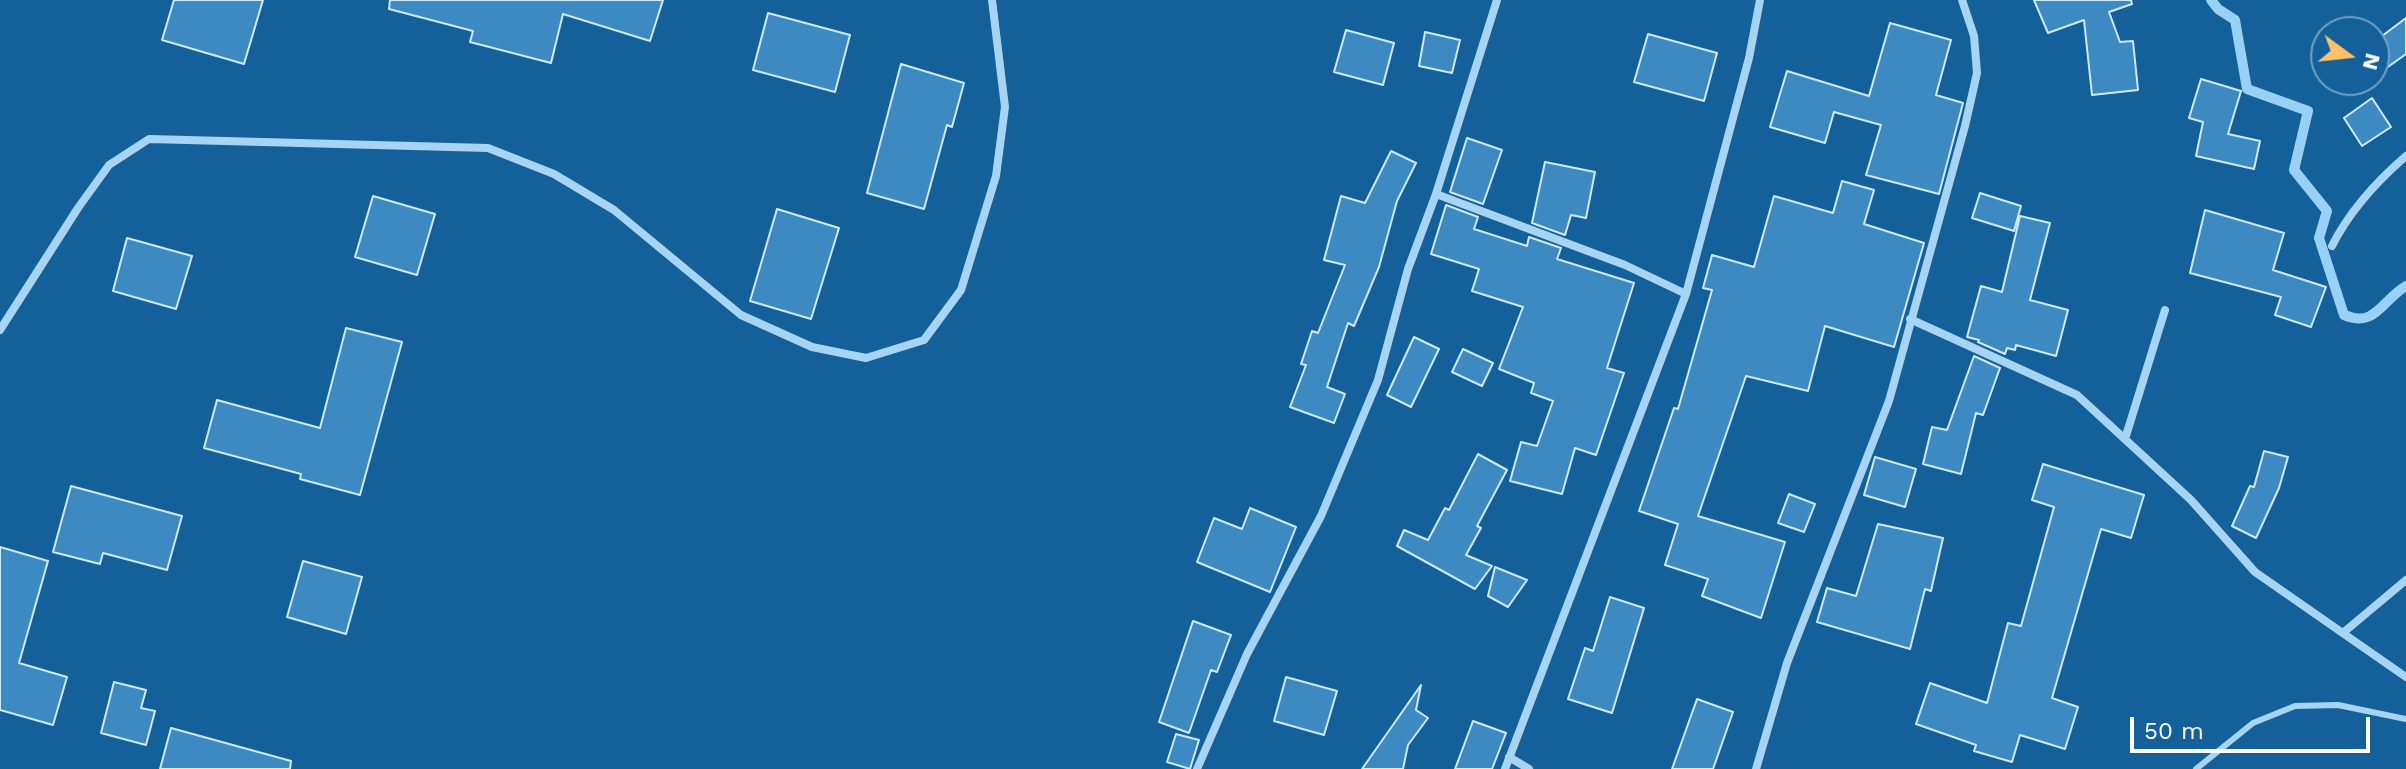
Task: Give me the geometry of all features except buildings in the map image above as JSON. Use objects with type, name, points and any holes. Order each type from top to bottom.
[{"type":"street","points":[[0,330],[109,165],[149,139],[488,148],[554,174],[614,210],[741,315],[812,347],[866,358],[924,340],[961,290],[996,176],[1005,107],[992,0]]},
{"type":"street","points":[[1197,769],[1247,654],[1321,516],[1378,380],[1408,269],[1436,194],[1497,0]]},
{"type":"street","points":[[1505,769],[1686,294],[1749,58],[1760,0]]},
{"type":"street","points":[[1756,769],[1787,663],[1889,401],[1954,167],[1977,73],[1974,36],[1962,0]]},
{"type":"street","points":[[2332,246],[2344,223],[2369,191],[2406,156]]},
{"type":"street","points":[[1436,194],[1625,265],[1686,294]]},
{"type":"street","points":[[2125,439],[2165,310]]},
{"type":"street","points":[[1910,319],[2077,395],[2191,500],[2255,572],[2406,677]]},
{"type":"street","points":[[2344,632],[2406,580]]},
{"type":"street","points":[[1509,757],[1529,769]]},
{"type":"lane","points":[[2196,769],[2253,723],[2295,706],[2338,705],[2406,719]]},
{"type":"waterway","points":[[2211,0],[2218,9],[2235,20],[2247,89],[2308,111],[2294,170],[2327,211],[2319,238],[2344,315],[2355,318],[2371,315],[2406,286]]}]
